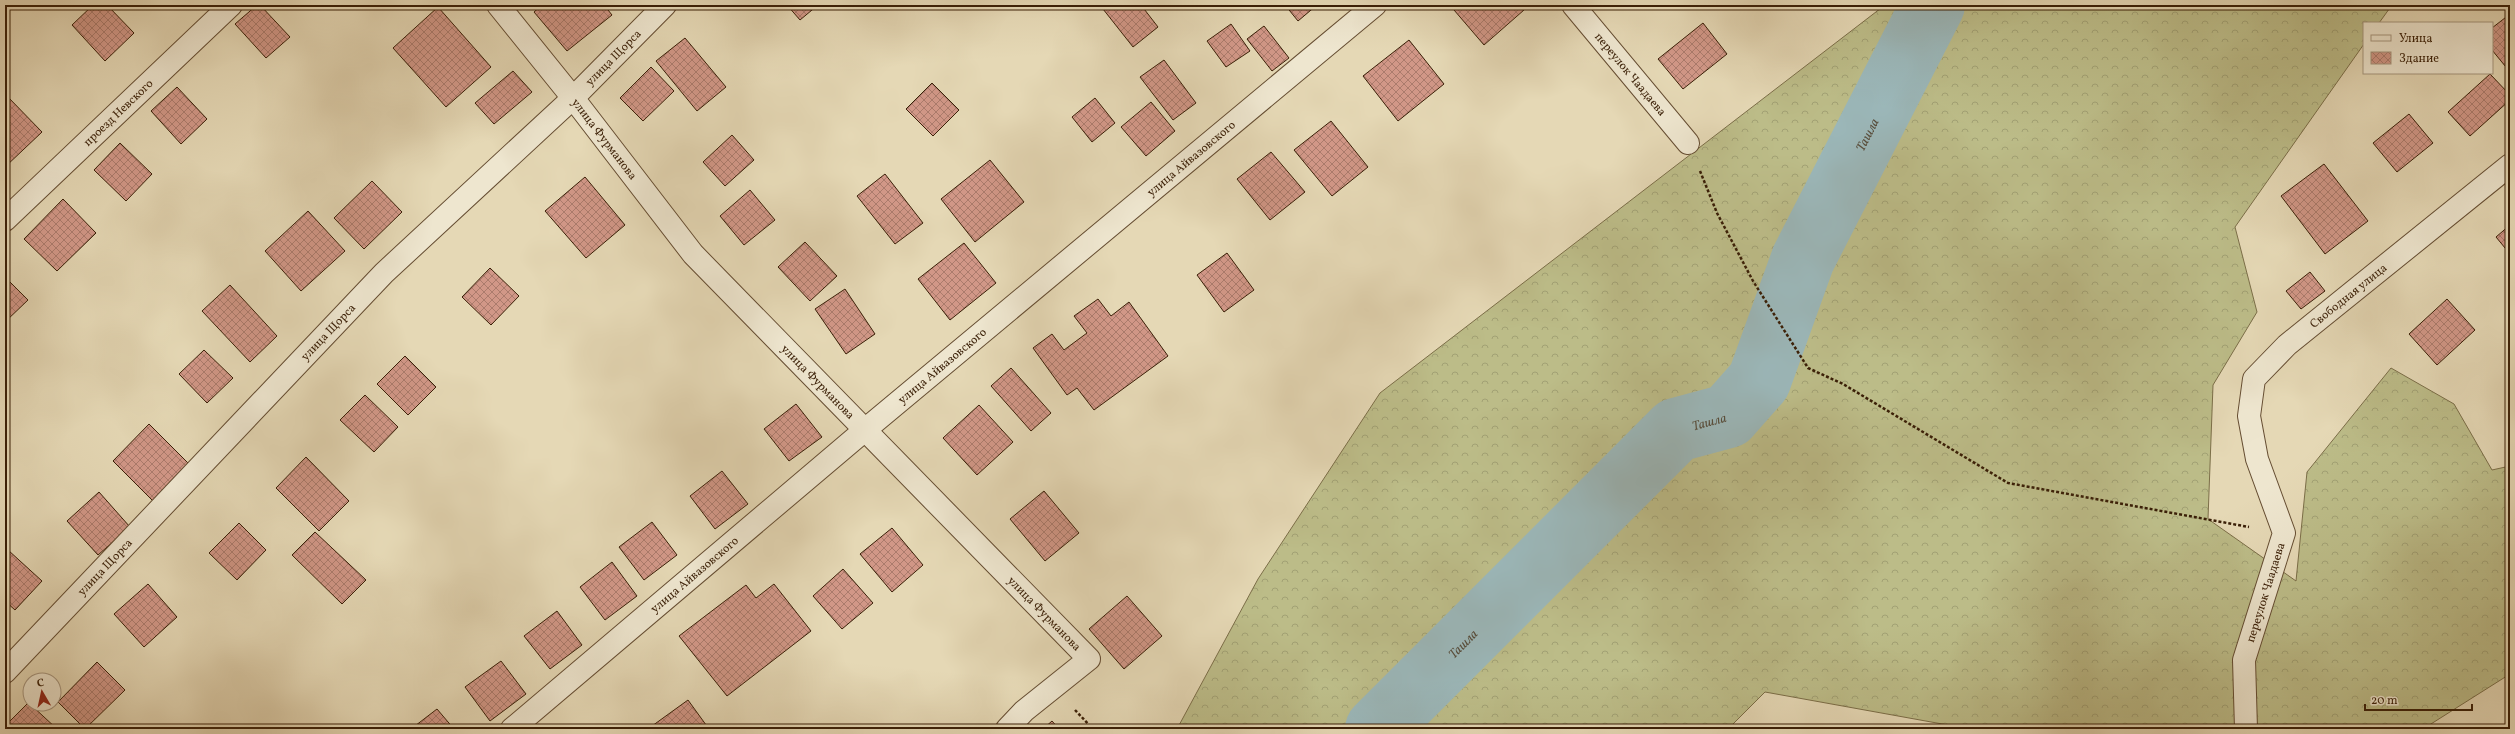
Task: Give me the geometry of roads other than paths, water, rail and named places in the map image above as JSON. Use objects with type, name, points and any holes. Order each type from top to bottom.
[{"type":"street","name":"проезд Невского","points":[[5,220],[231,5]]},
{"type":"street","name":"улица Фурманова","points":[[498,5],[573,98],[693,254],[866,429],[1089,659],[1024,711],[1006,729]]},
{"type":"street","name":"улица Щорса","points":[[5,672],[384,273],[573,98],[665,5]]},
{"type":"street","name":"улица Айвазовского","points":[[512,729],[866,429],[1375,5]]},
{"type":"street","name":"переулок Чаадаева","points":[[1573,5],[1688,143]]},
{"type":"street","name":"Свободная улица","points":[[2257,459],[2249,416],[2254,379],[2287,345],[2510,165]]},
{"type":"street","name":"переулок Чаадаева","points":[[2246,729],[2244,660],[2284,533],[2257,459]]},
{"type":"waterway","name":"Ташла","points":[[1377,729],[1676,430],[1728,416],[1759,381],[1803,259],[1933,5]]}]
